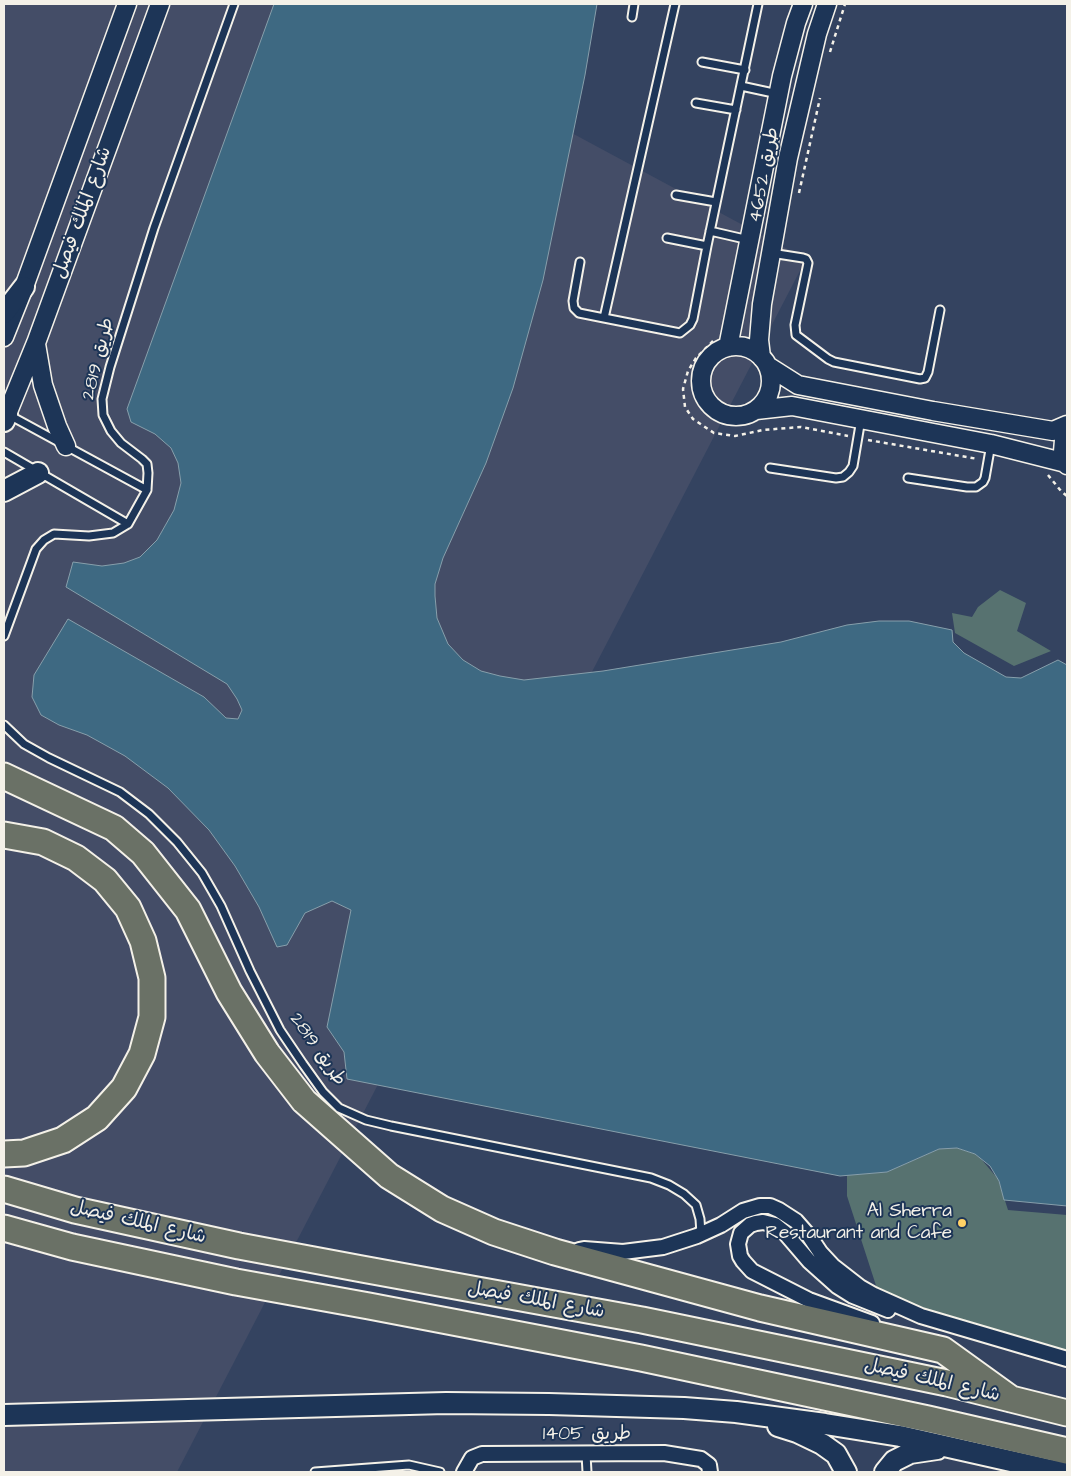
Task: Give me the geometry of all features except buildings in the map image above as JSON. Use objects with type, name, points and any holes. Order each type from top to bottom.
[{"type":"highway","points":[[4,776],[114,828],[143,853],[188,910],[228,992],[267,1053],[304,1101],[389,1176],[442,1210],[494,1232],[561,1254],[760,1308],[943,1350],[1011,1399]]},
{"type":"highway","points":[[4,788],[76,810]]},
{"type":"highway","points":[[4,835],[43,842],[76,858],[105,880],[128,908],[143,941],[152,978],[152,1017],[142,1054],[124,1088],[97,1118],[63,1140],[24,1153],[4,1154]]},
{"type":"highway","name":"شارع الملك فيصل","points":[[4,1189],[75,1210],[239,1246],[652,1322],[947,1383],[1067,1413]]},
{"type":"highway","name":"شارع الملك فيصل","points":[[4,1228],[72,1247],[236,1282],[641,1358],[919,1417],[1067,1451]]},
{"type":"main road","points":[[4,313],[24,287]]},
{"type":"main road","points":[[4,491],[38,473]]},
{"type":"main road","points":[[4,1415],[446,1403],[640,1406],[736,1412],[890,1434],[1066,1472]]},
{"type":"main road","points":[[736,1412],[797,1432],[822,1444],[836,1454],[846,1472]]},
{"type":"main road","points":[[885,1472],[894,1461],[910,1453],[949,1447]]},
{"type":"street","name":"شارع الملك فيصل","points":[[4,337],[127,4]]},
{"type":"street","name":"شارع الملك فيصل","points":[[5,416],[36,343],[160,4]]},
{"type":"street","name":"طريق 4652","points":[[728,347],[779,94],[796,23],[803,4]]},
{"type":"street","name":"طريق 4652","points":[[765,361],[759,340],[762,304],[788,158],[817,34],[826,4]]},
{"type":"street","points":[[36,343],[45,392],[56,426],[66,446]]},
{"type":"street","points":[[1067,425],[1053,431],[798,385],[752,350],[741,346],[728,347],[715,353],[706,362],[702,371],[702,391],[708,402],[719,412],[730,416],[744,415],[756,410],[792,406],[991,444],[1067,464]]},
{"type":"street","points":[[756,410],[766,400],[770,389],[771,378],[765,361]]},
{"type":"street","points":[[1067,434],[1064,440],[1063,452],[1067,464]]},
{"type":"street","name":"شارع الملك فيصل","points":[[561,1254],[584,1249],[623,1252],[670,1245],[721,1225],[743,1211],[760,1206],[770,1206],[784,1212],[796,1221],[820,1252],[846,1277],[874,1295],[921,1316],[1067,1359]]},
{"type":"street","name":"شارع الملك فيصل","points":[[921,1316],[902,1314],[853,1296],[822,1274],[776,1225],[763,1222],[756,1223],[750,1225],[741,1233],[738,1244],[740,1256],[752,1271],[809,1300],[943,1350]]},
{"type":"street","name":"طريق 1405","points":[[464,1472],[472,1458],[482,1454],[664,1453],[701,1459],[709,1465],[710,1472]]},
{"type":"lane","name":"طريق 2819","points":[[128,524],[147,490],[147,464],[110,432],[103,415],[102,399],[110,367],[154,228],[234,4]]},
{"type":"lane","points":[[632,17],[634,4]]},
{"type":"lane","points":[[604,318],[675,4]]},
{"type":"lane","points":[[580,262],[573,301],[576,311],[582,314],[680,332],[686,330],[693,319],[758,4]]},
{"type":"lane","points":[[702,62],[745,70]]},
{"type":"lane","points":[[741,86],[779,94]]},
{"type":"lane","points":[[696,104],[736,110]]},
{"type":"lane","points":[[676,195],[716,202]]},
{"type":"lane","points":[[710,231],[750,240]]},
{"type":"lane","points":[[667,238],[707,246]]},
{"type":"lane","points":[[771,253],[806,259],[808,264],[795,325],[796,335],[834,362],[920,379],[925,378],[928,372],[940,310]]},
{"type":"lane","points":[[5,416],[66,446],[147,490]]},
{"type":"lane","points":[[770,468],[836,478],[843,477],[853,466],[861,419]]},
{"type":"lane","points":[[908,478],[976,487],[985,478],[991,444]]},
{"type":"lane","points":[[4,452],[128,524],[113,534],[89,536],[54,534],[44,540],[36,549],[4,636]]},
{"type":"lane","name":"طريق 2819","points":[[4,725],[24,744],[120,792],[149,814],[177,842],[202,873],[221,906],[250,971],[280,1030],[318,1085],[339,1108],[366,1120],[391,1126],[651,1178],[684,1194],[696,1204],[701,1234]]},
{"type":"lane","points":[[586,1454],[587,1472]]},
{"type":"lane","points":[[315,1472],[409,1465],[440,1472]]},
{"type":"path","points":[[828,58],[845,4]]},
{"type":"path","points":[[798,199],[820,96]]},
{"type":"path","points":[[1046,473],[1061,492],[1067,496]]},
{"type":"shaded area","points":[[4,4],[332,4],[806,259],[177,1472],[4,1472]]},
{"type":"shaded area","points":[[274,4],[597,4],[585,75],[543,280],[513,388],[486,463],[443,558],[435,584],[437,618],[448,644],[463,660],[481,671],[524,680],[603,671],[781,642],[847,625],[879,621],[909,621],[952,630],[953,642],[964,653],[1006,677],[1021,678],[1058,660],[1067,665],[1067,1206],[1004,1200],[999,1181],[990,1166],[975,1154],[957,1148],[939,1149],[887,1172],[840,1176],[347,1079],[344,1052],[327,1027],[351,910],[332,901],[305,913],[287,945],[277,947],[259,907],[235,866],[209,830],[168,788],[125,756],[87,735],[59,725],[41,715],[32,697],[34,675],[68,619],[204,697],[226,718],[238,719],[242,710],[227,684],[66,587],[73,562],[102,566],[124,563],[140,557],[157,540],[174,510],[181,483],[178,463],[171,448],[155,434],[131,422],[127,409]]},
{"type":"green space","points":[[1000,590],[1026,603],[1017,631],[1051,651],[1014,666],[955,633],[952,613],[972,617],[978,607]]},
{"type":"green space","points":[[957,1148],[975,1154],[998,1179],[1008,1210],[1067,1215],[1067,1362],[882,1304],[847,1196],[847,1175],[887,1172],[939,1149]]},
{"type":"place","name":"Al Sherra Restaurant and Cafe","points":[[962,1223]]}]
